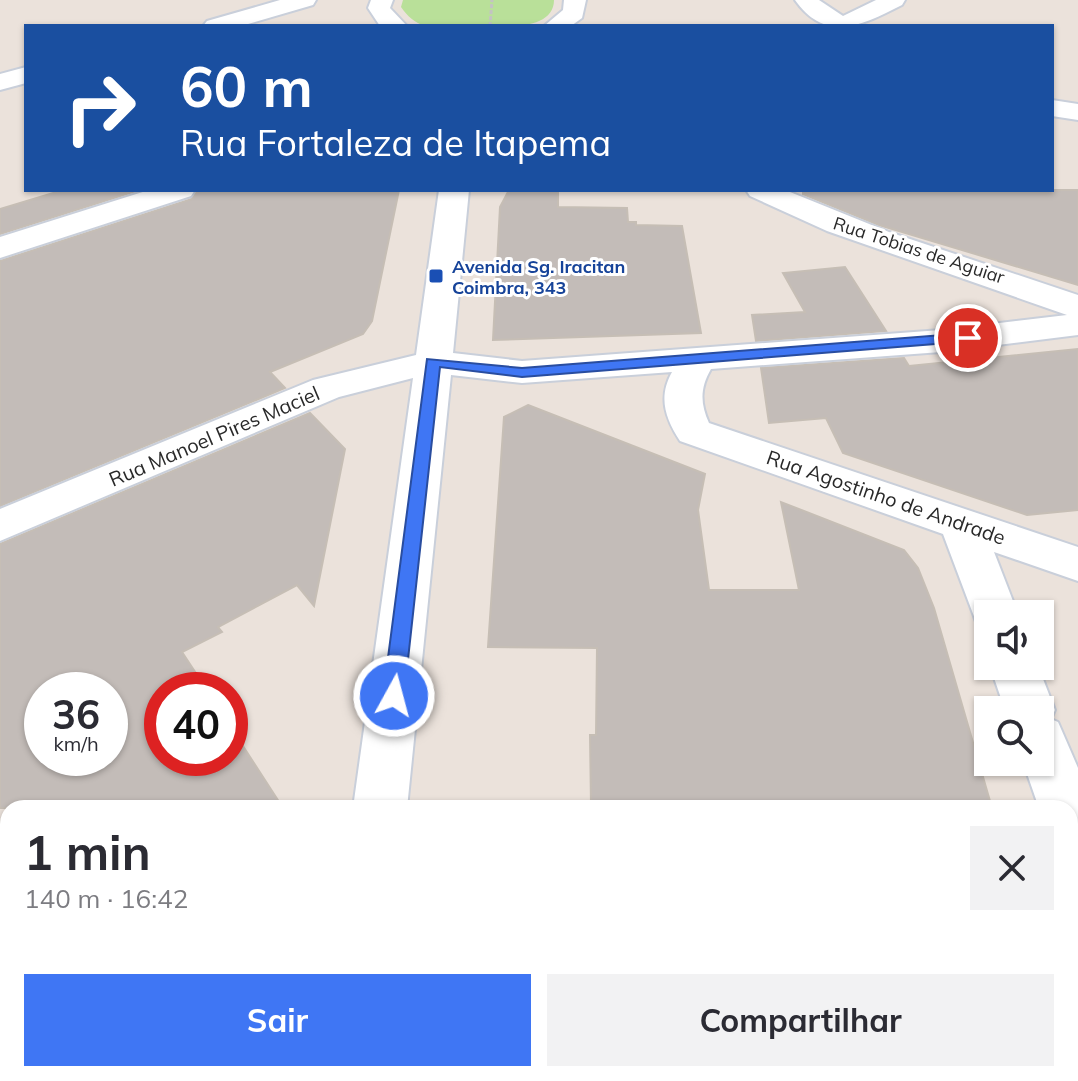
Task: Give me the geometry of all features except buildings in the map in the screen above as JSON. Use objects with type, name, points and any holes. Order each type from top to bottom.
[{"type":"street","points":[[222,24],[305,0]]},
{"type":"street","points":[[382,0],[379,8],[392,24]]},
{"type":"street","points":[[559,24],[574,13],[575,0]]},
{"type":"street","points":[[806,0],[839,24]]},
{"type":"street","points":[[846,24],[894,0]]},
{"type":"street","points":[[0,82],[24,76]]},
{"type":"street","points":[[1054,108],[1078,112]]},
{"type":"street","points":[[0,248],[174,192]]},
{"type":"street","points":[[381,800],[454,192]]},
{"type":"street","name":"Rua Tobias de Aguiar","points":[[765,192],[821,217],[1019,283],[1078,307]]},
{"type":"street","points":[[433,362],[522,372],[941,341],[1078,324]]},
{"type":"street","name":"Rua Agostinho de Andrade","points":[[701,357],[685,379],[681,399],[694,432],[1078,564]]},
{"type":"street","name":"Rua Manoel Pires Maciel","points":[[0,526],[326,388],[433,362]]},
{"type":"street","points":[[961,523],[990,600]]},
{"type":"street","points":[[1054,775],[1063,800]]},
{"type":"path","points":[[490,24],[492,0]]},
{"type":"green space","points":[[403,0],[554,0],[551,11],[544,18],[529,24],[421,24],[401,7]]},
{"type":"place","name":"Avenida Sg. Iracitan Coimbra, 343","points":[[436,276]]},
{"type":"route","points":[[394,696],[433,362],[522,372],[968,338]]}]
